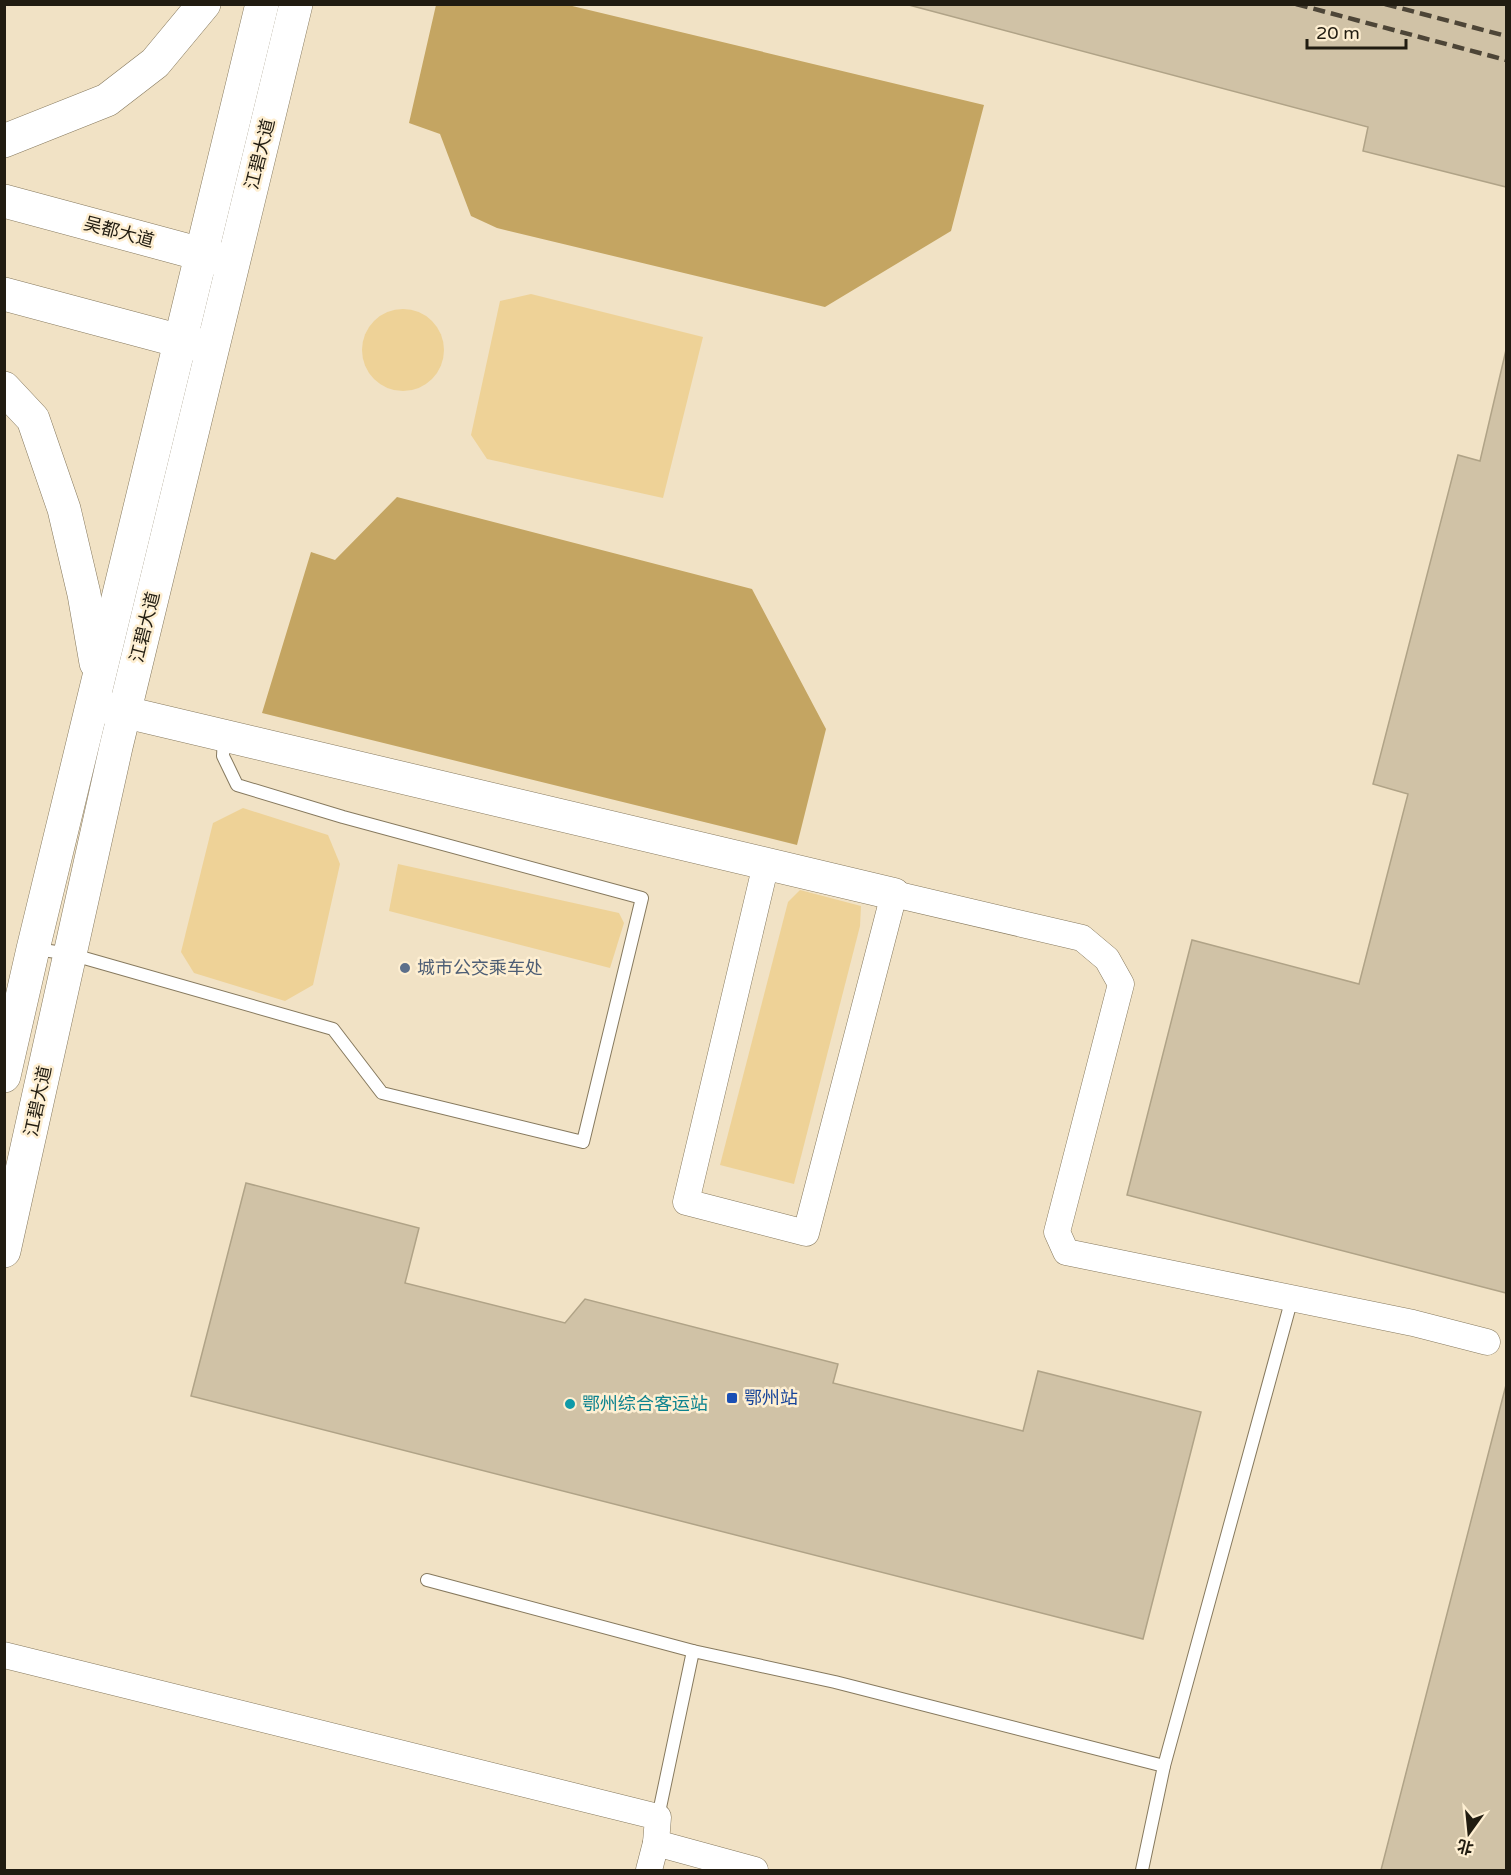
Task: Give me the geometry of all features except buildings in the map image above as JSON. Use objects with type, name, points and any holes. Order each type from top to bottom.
[{"type":"main road","points":[[4,141],[107,100],[155,63],[204,4]]},
{"type":"main road","name":"江碧大道","points":[[4,1076],[262,4]]},
{"type":"main road","name":"江碧大道","points":[[4,1251],[124,712],[296,4]]},
{"type":"main road","name":"吴都大道","points":[[4,201],[234,262]]},
{"type":"main road","points":[[4,294],[180,341],[212,347]]},
{"type":"main road","points":[[4,388],[33,419],[64,509],[84,594],[95,691]]},
{"type":"street","points":[[95,691],[124,712],[1082,938],[1107,959],[1121,984],[1058,1232],[1066,1252],[1413,1323],[1487,1342]]},
{"type":"street","points":[[766,864],[686,1202],[806,1233],[894,894]]},
{"type":"street","points":[[4,1655],[658,1817],[656,1844],[649,1870]]},
{"type":"street","points":[[656,1844],[755,1870]]},
{"type":"lane","points":[[33,949],[70,954],[333,1029],[382,1093],[584,1142],[642,898],[343,817],[237,785],[223,756],[224,736]]},
{"type":"lane","points":[[1142,1870],[1164,1766],[1292,1298]]},
{"type":"lane","points":[[427,1580],[693,1651],[835,1682],[1164,1766]]},
{"type":"lane","points":[[658,1817],[693,1651]]},
{"type":"shaded area","points":[[436,5],[568,5],[984,105],[951,231],[825,307],[497,228],[471,216],[440,134],[409,123]]},
{"type":"shaded area","points":[[531,294],[703,337],[663,498],[487,459],[471,435],[500,301]]},
{"type":"shaded area","points":[[403,309],[419,312],[432,321],[441,334],[444,350],[441,366],[432,379],[419,388],[403,391],[387,388],[374,379],[365,366],[362,350],[365,334],[374,321],[387,312]]},
{"type":"shaded area","points":[[397,497],[752,589],[826,729],[797,845],[262,713],[311,552],[335,560]]},
{"type":"shaded area","points":[[243,808],[328,835],[340,864],[313,985],[285,1001],[194,973],[181,952],[213,823]]},
{"type":"shaded area","points":[[398,864],[619,913],[624,923],[610,968],[389,911]]},
{"type":"shaded area","points":[[800,890],[861,906],[860,926],[794,1184],[720,1165],[788,902]]},
{"type":"railway","points":[[1296,4],[1506,60]]},
{"type":"railway","points":[[1385,4],[1506,36]]},
{"type":"place","name":"城市公交乘车处","points":[[405,968]]},
{"type":"place","name":"鄂州站","points":[[732,1398]]},
{"type":"place","name":"鄂州综合客运站","points":[[570,1404]]}]
